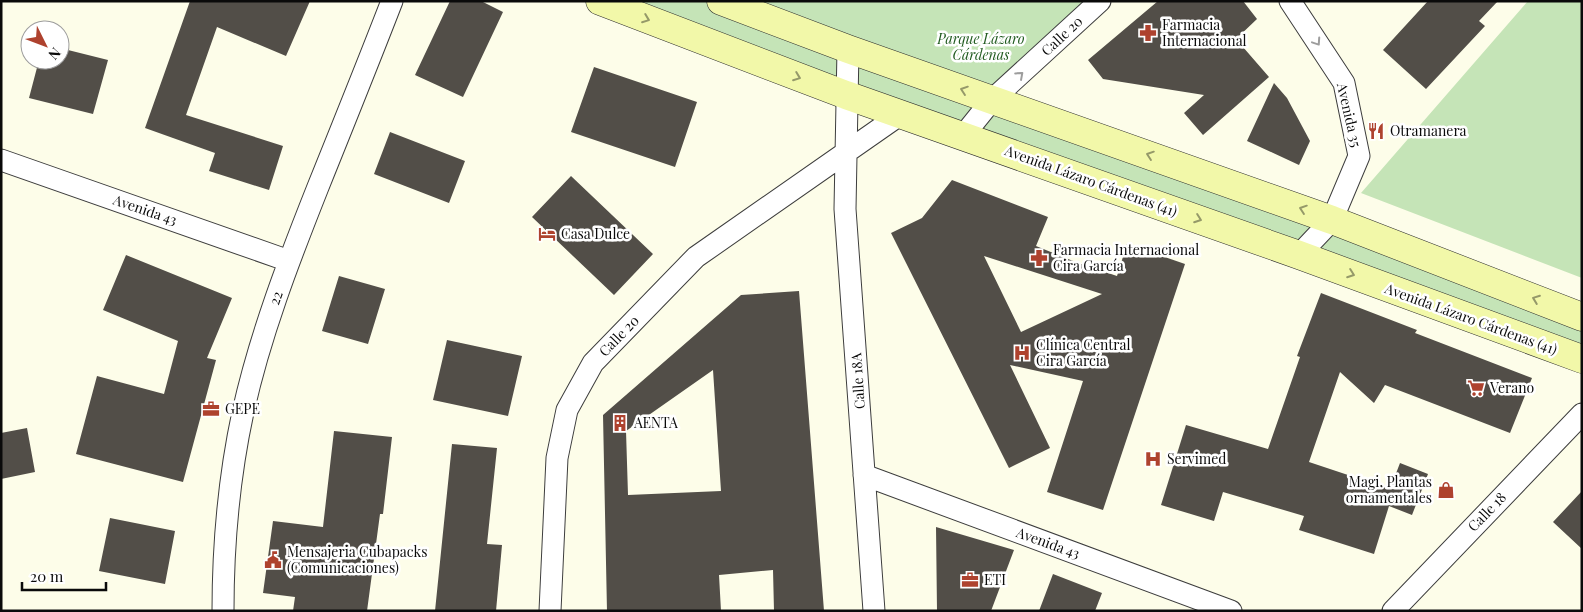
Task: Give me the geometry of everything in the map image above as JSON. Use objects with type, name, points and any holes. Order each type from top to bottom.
[{"type":"main road","name":"Avenida Lázaro Cárdenas (41)","points":[[600,1],[846,95],[1299,255],[1582,359]]},
{"type":"main road","points":[[721,1],[848,49],[1332,220],[1582,317]]},
{"type":"street","name":"22","points":[[223,611],[223,572],[231,491],[243,412],[265,333],[289,261],[392,1]]},
{"type":"street","name":"Calle 20","points":[[963,136],[992,100],[1100,1]]},
{"type":"street","name":"Avenida 35","points":[[1290,1],[1344,83],[1359,156],[1332,220],[1299,255]]},
{"type":"street","points":[[845,152],[848,49]]},
{"type":"street","name":"Calle 20","points":[[550,611],[556,458],[567,410],[593,363],[696,257],[901,114]]},
{"type":"street","name":"Calle 18A","points":[[845,152],[845,209],[874,611]]},
{"type":"street","name":"Avenida 43","points":[[1,160],[289,261]]},
{"type":"street","name":"Calle 18","points":[[1393,611],[1582,414]]},
{"type":"street","name":"Avenida 43","points":[[864,475],[1231,611]]},
{"type":"green space","name":"Parque Lázaro Cárdenas","points":[[582,1],[1100,1],[993,99],[1582,317],[1582,359]]},
{"type":"green space","points":[[1528,1],[1582,1],[1582,278],[1361,193]]},
{"type":"building","points":[[190,1],[310,1],[286,56],[217,27],[186,115],[283,146],[269,190],[209,171],[215,153],[145,128]]},
{"type":"building","points":[[450,1],[481,1],[503,12],[463,97],[415,75]]},
{"type":"building","points":[[1158,1],[1243,1],[1257,19],[1236,39],[1269,77],[1203,135],[1184,113],[1204,95],[1103,79],[1088,60]]},
{"type":"building","points":[[1428,1],[1498,1],[1479,21],[1485,26],[1426,89],[1383,50]]},
{"type":"building","points":[[70,50],[108,60],[93,114],[29,98],[36,70],[70,70]]},
{"type":"building","points":[[594,67],[697,102],[675,167],[571,132]]},
{"type":"building","points":[[1274,83],[1287,98],[1310,141],[1299,165],[1247,141]]},
{"type":"building","points":[[390,132],[465,161],[449,203],[374,174]]},
{"type":"building","points":[[571,176],[653,254],[614,295],[532,217]]},
{"type":"building","points":[[952,180],[1048,217],[1036,246],[1078,263],[1117,276],[1127,244],[1185,264],[1103,510],[1047,492],[1083,381],[1010,365],[1050,448],[1009,468],[891,233],[922,218]],"holes":[[[984,256],[1102,294],[1021,332]]]},
{"type":"building","points":[[126,255],[232,298],[207,358],[216,360],[183,482],[76,454],[97,376],[164,394],[178,341],[103,310]]},
{"type":"building","points":[[339,276],[385,289],[368,344],[322,331]]},
{"type":"building","points":[[799,291],[824,611],[774,611],[773,570],[719,575],[721,611],[607,611],[603,415],[741,295]],"holes":[[[713,370],[721,491],[628,495],[626,431]]]},
{"type":"building","points":[[1321,293],[1417,330],[1415,333],[1532,378],[1510,433],[1385,385],[1374,403],[1340,372],[1309,462],[1390,489],[1400,463],[1428,474],[1412,515],[1389,506],[1374,554],[1299,530],[1304,516],[1223,492],[1214,521],[1161,505],[1186,425],[1268,449],[1300,357],[1297,356]]},
{"type":"building","points":[[447,340],[522,356],[508,416],[433,400]]},
{"type":"building","points":[[27,428],[35,472],[1,479],[1,433]]},
{"type":"building","points":[[334,431],[392,437],[383,514],[380,514],[367,611],[293,611],[295,597],[263,593],[273,521],[323,527]]},
{"type":"building","points":[[452,444],[497,448],[487,544],[502,545],[496,611],[435,611]]},
{"type":"building","points":[[1582,491],[1582,549],[1553,522]]},
{"type":"building","points":[[110,518],[175,531],[165,584],[99,571]]},
{"type":"building","name":"ETI","points":[[936,527],[1014,550],[991,611],[937,611]]},
{"type":"building","points":[[1053,574],[1102,593],[1095,611],[1039,611]]},
{"type":"place","name":"Farmacia Internacional","points":[[1148,33]]},
{"type":"place","name":"Otramanera","points":[[1376,131]]},
{"type":"place","name":"Casa Dulce","points":[[547,234]]},
{"type":"place","name":"Farmacia Internacional Cira García","points":[[1039,258]]},
{"type":"place","name":"Clínica Central Cira García","points":[[1022,353]]},
{"type":"place","name":"Verano","points":[[1476,388]]},
{"type":"place","name":"GEPE","points":[[211,409]]},
{"type":"place","name":"AENTA","points":[[620,423]]},
{"type":"place","name":"Servimed","points":[[1153,459]]},
{"type":"place","name":"Magi. Plantas ornamentales","points":[[1446,490]]},
{"type":"place","name":"Mensajeria Cubapacks (Comunicaciones)","points":[[273,560]]},
{"type":"place","name":"ETI","points":[[970,580]]}]
